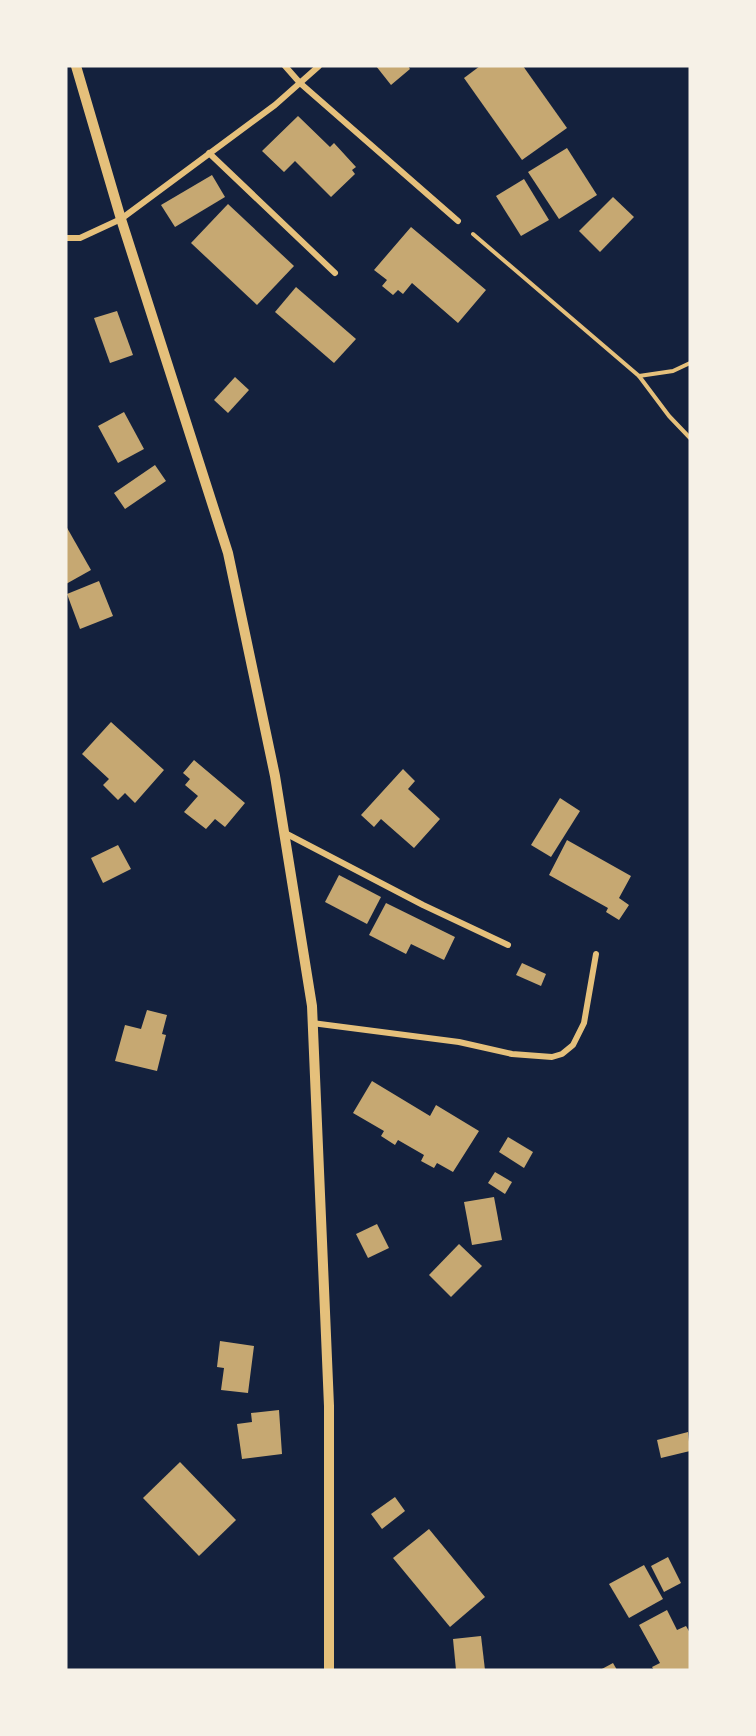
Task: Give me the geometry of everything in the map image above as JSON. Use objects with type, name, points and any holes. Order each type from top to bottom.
[{"type":"street","points":[[76,66],[228,554],[275,776],[312,1006],[329,1406],[329,1670]]},
{"type":"street","points":[[285,66],[300,83],[458,221]]},
{"type":"street","points":[[66,238],[80,238],[122,219],[274,105],[319,66]]},
{"type":"street","points":[[209,153],[335,273]]},
{"type":"street","points":[[284,833],[423,905],[508,945]]},
{"type":"street","points":[[312,1023],[448,1041],[512,1054],[552,1057],[562,1054],[573,1046],[584,1023],[596,954]]},
{"type":"path","points":[[458,221],[639,376],[669,416],[690,438]]},
{"type":"path","points":[[639,376],[673,371],[690,363]]},
{"type":"building","points":[[376,66],[408,66],[410,69],[391,85]]},
{"type":"building","points":[[480,66],[523,66],[567,128],[522,160],[464,78]]},
{"type":"building","points":[[298,116],[330,147],[334,143],[356,167],[352,170],[355,174],[331,197],[295,161],[284,172],[262,151]]},
{"type":"building","points":[[567,148],[597,195],[559,219],[528,172]]},
{"type":"building","points":[[212,175],[225,197],[175,227],[161,205]]},
{"type":"building","points":[[524,179],[549,220],[521,236],[496,196]]},
{"type":"building","points":[[613,197],[634,217],[600,252],[579,231]]},
{"type":"building","points":[[228,204],[294,266],[257,305],[191,243]]},
{"type":"building","points":[[411,227],[486,290],[458,323],[412,283],[403,294],[398,290],[393,295],[382,286],[387,280],[374,270]]},
{"type":"building","points":[[296,287],[356,339],[334,363],[275,312]]},
{"type":"building","points":[[117,311],[133,355],[110,363],[94,318]]},
{"type":"building","points":[[235,377],[249,390],[228,413],[214,400]]},
{"type":"building","points":[[124,412],[144,449],[118,463],[98,426]]},
{"type":"building","points":[[155,465],[166,481],[125,509],[114,493]]},
{"type":"building","points":[[66,526],[91,570],[66,584]]},
{"type":"building","points":[[99,581],[113,616],[80,629],[67,594]]},
{"type":"building","points":[[111,722],[164,770],[135,803],[125,793],[118,800],[103,785],[109,779],[82,754]]},
{"type":"building","points":[[194,760],[245,803],[225,827],[215,819],[206,829],[184,812],[198,796],[185,785],[190,779],[183,773]]},
{"type":"building","points":[[403,769],[415,781],[408,789],[440,819],[414,848],[381,819],[374,827],[361,815]]},
{"type":"building","points":[[560,798],[580,811],[551,857],[531,845]]},
{"type":"building","points":[[567,840],[631,876],[619,898],[629,905],[619,920],[606,912],[608,908],[549,875]]},
{"type":"building","points":[[118,845],[131,869],[103,883],[91,858]]},
{"type":"building","points":[[339,875],[381,897],[367,924],[325,902]]},
{"type":"building","points":[[386,903],[455,937],[444,960],[411,944],[406,954],[369,935]]},
{"type":"building","points":[[522,963],[546,974],[541,986],[516,975]]},
{"type":"building","points":[[147,1010],[167,1015],[162,1034],[166,1035],[157,1071],[115,1061],[125,1025],[141,1029]]},
{"type":"building","points":[[372,1081],[430,1116],[436,1105],[479,1131],[453,1172],[437,1163],[434,1168],[421,1161],[424,1155],[398,1140],[395,1145],[381,1136],[384,1131],[353,1113]]},
{"type":"building","points":[[508,1137],[533,1152],[524,1168],[499,1152]]},
{"type":"building","points":[[495,1172],[512,1182],[505,1194],[488,1183]]},
{"type":"building","points":[[494,1197],[502,1240],[472,1245],[464,1202]]},
{"type":"building","points":[[377,1224],[389,1248],[368,1258],[356,1234]]},
{"type":"building","points":[[459,1244],[482,1266],[451,1297],[429,1275]]},
{"type":"building","points":[[220,1341],[254,1346],[248,1393],[221,1390],[224,1368],[217,1367]]},
{"type":"building","points":[[279,1410],[282,1454],[242,1459],[237,1424],[252,1422],[251,1413]]},
{"type":"building","points":[[688,1432],[690,1451],[661,1458],[657,1440]]},
{"type":"building","points":[[180,1462],[236,1520],[199,1556],[143,1498]]},
{"type":"building","points":[[395,1497],[405,1511],[382,1529],[371,1514]]},
{"type":"building","points":[[429,1529],[485,1597],[450,1627],[393,1558]]},
{"type":"building","points":[[668,1557],[681,1583],[664,1592],[651,1566]]},
{"type":"building","points":[[644,1565],[663,1599],[629,1618],[609,1584]]},
{"type":"building","points":[[667,1610],[677,1630],[686,1626],[690,1633],[690,1670],[654,1670],[652,1667],[660,1663],[639,1625]]},
{"type":"building","points":[[481,1636],[485,1670],[456,1670],[453,1639]]},
{"type":"building","points":[[613,1663],[617,1670],[600,1670]]}]
